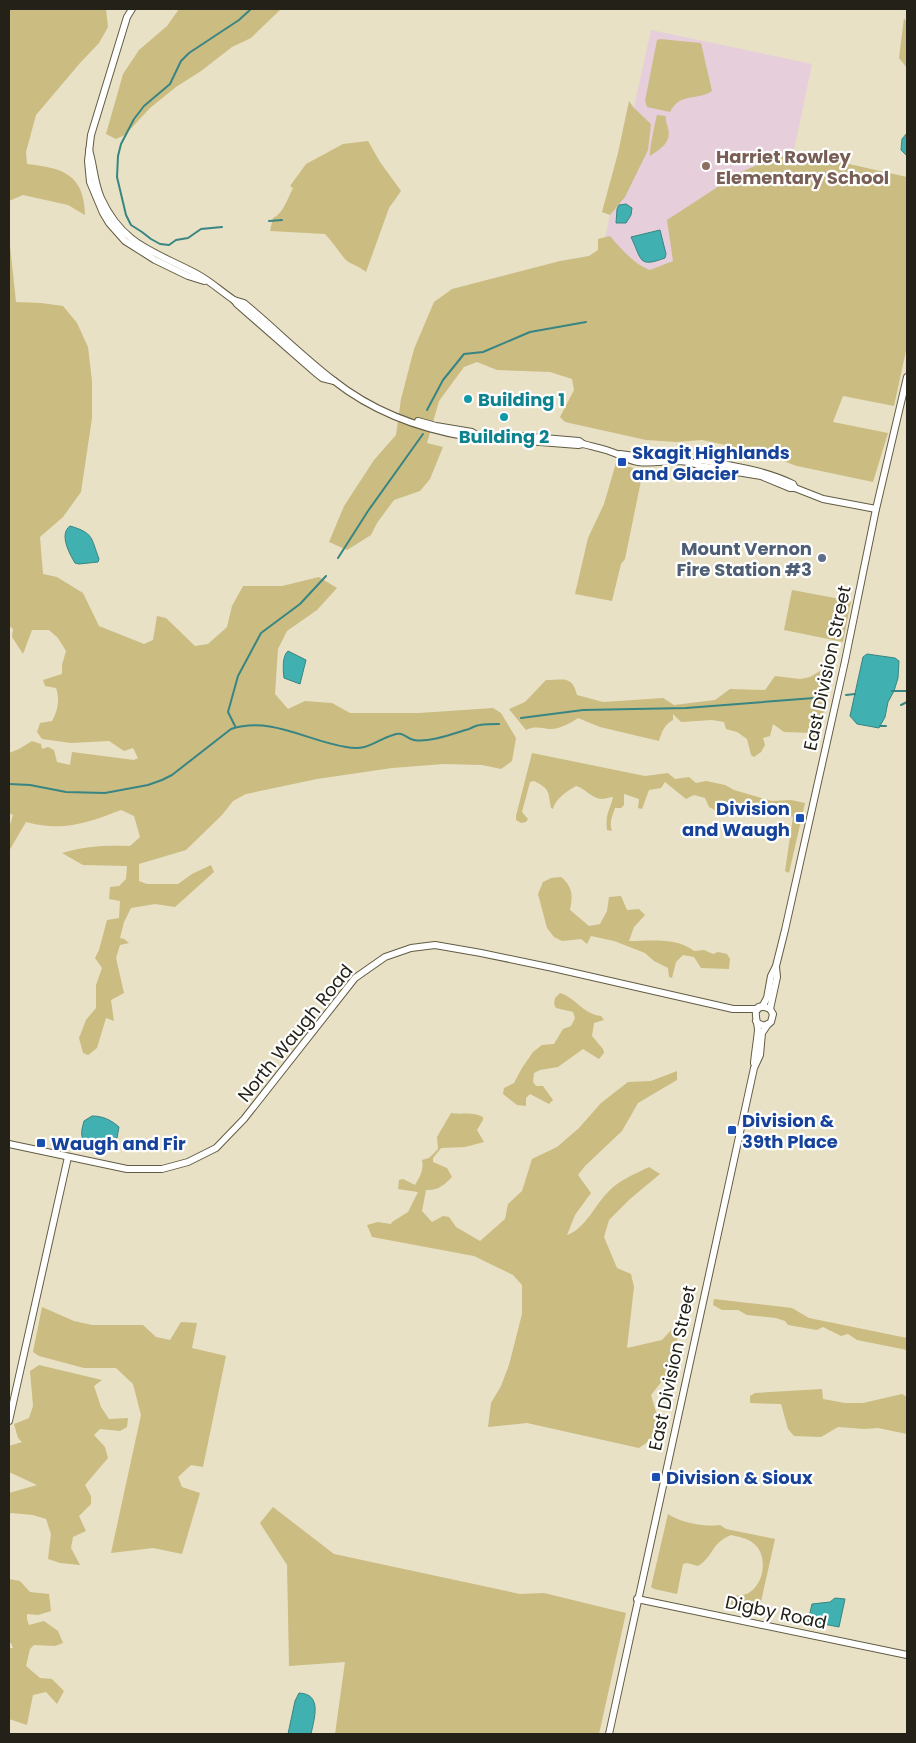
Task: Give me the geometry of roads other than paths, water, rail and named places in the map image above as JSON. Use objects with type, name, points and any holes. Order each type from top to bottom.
[{"type":"street","points":[[132,9],[127,17],[94,125],[90,150],[95,181],[100,196],[120,228],[146,249],[198,275],[234,300],[322,378],[334,382],[393,415],[400,415],[436,426],[472,432],[474,435],[514,440],[583,444],[616,454],[661,461],[694,463],[701,460],[774,475],[793,484],[795,488],[823,498],[876,509]]},
{"type":"street","name":"East Division Street","points":[[760,1008],[767,998],[771,976],[776,966],[841,679],[876,509],[907,377]]},
{"type":"street","name":"North Waugh Road","points":[[9,1144],[102,1165],[144,1170],[162,1169],[188,1162],[216,1148],[261,1098],[355,978],[385,957],[411,948],[435,944],[563,970],[736,1011],[760,1008]]},
{"type":"street","name":"East Division Street","points":[[770,1009],[777,977],[776,966]]},
{"type":"street","points":[[760,1008],[770,1009],[773,1018],[768,1024],[762,1025],[756,1021],[754,1014],[760,1008]]},
{"type":"street","name":"East Division Street","points":[[608,1734],[754,1068],[758,1028],[756,1021]]},
{"type":"street","name":"East Division Street","points":[[754,1068],[760,1055],[762,1033],[768,1024]]},
{"type":"street","points":[[9,1421],[68,1157]]},
{"type":"street","name":"Digby Road","points":[[638,1599],[907,1656]]},
{"type":"water","points":[[907,133],[907,156],[901,150],[902,139]]},
{"type":"water","points":[[626,204],[632,208],[631,215],[626,223],[616,223],[619,205]]},
{"type":"water","points":[[660,230],[666,254],[665,258],[645,262],[639,256],[631,237]]},
{"type":"water","points":[[70,526],[88,534],[93,541],[99,559],[98,562],[75,563],[65,539],[65,534]]},
{"type":"water","points":[[288,651],[306,660],[300,684],[284,678],[284,660]]},
{"type":"water","points":[[867,654],[895,658],[899,661],[898,678],[888,702],[885,717],[879,728],[857,724],[850,716],[863,657]]},
{"type":"water","points":[[92,1116],[107,1119],[119,1127],[117,1138],[97,1146],[84,1142],[82,1129],[84,1121]]},
{"type":"water","points":[[835,1598],[845,1599],[839,1627],[808,1621],[812,1604],[830,1602]]},
{"type":"water","points":[[299,1693],[307,1694],[314,1702],[315,1715],[311,1734],[288,1734],[295,1701]]},
{"type":"waterway","points":[[222,227],[201,229],[188,238],[176,240],[169,245],[160,244],[151,239],[131,225],[126,215],[117,177],[118,156],[121,144],[134,119],[144,106],[170,84],[181,61],[189,53],[239,20],[251,9]]},
{"type":"waterway","points":[[269,221],[282,220]]},
{"type":"waterway","points":[[427,410],[443,380],[464,354],[483,352],[530,332],[586,322]]},
{"type":"waterway","points":[[338,558],[368,511],[423,434]]},
{"type":"waterway","points":[[235,726],[228,712],[238,676],[261,633],[300,604],[326,576]]},
{"type":"waterway","points":[[892,691],[907,691]]},
{"type":"waterway","points":[[846,695],[855,694]]},
{"type":"waterway","points":[[521,718],[583,710],[686,708],[827,697]]},
{"type":"waterway","points":[[901,705],[907,702]]},
{"type":"waterway","points":[[9,784],[30,785],[66,792],[105,793],[148,785],[172,775],[231,729],[246,726],[275,727],[332,744],[360,748],[397,734],[420,741],[449,735],[478,725],[499,724]]},
{"type":"waterway","points":[[880,726],[886,726]]},
{"type":"place","name":"Harriet Rowley Elementary School","points":[[706,166]]},
{"type":"place","name":"Building 1","points":[[468,399]]},
{"type":"place","name":"Building 2","points":[[504,417]]},
{"type":"place","name":"Skagit Highlands and Glacier","points":[[622,462]]},
{"type":"place","name":"Mount Vernon Fire Station #3","points":[[822,558]]},
{"type":"place","name":"Division and Waugh","points":[[800,818]]},
{"type":"place","name":"Division & 39th Place","points":[[732,1130]]},
{"type":"place","name":"Waugh and Fir","points":[[41,1143]]},
{"type":"place","name":"Division & Sioux","points":[[656,1477]]}]
